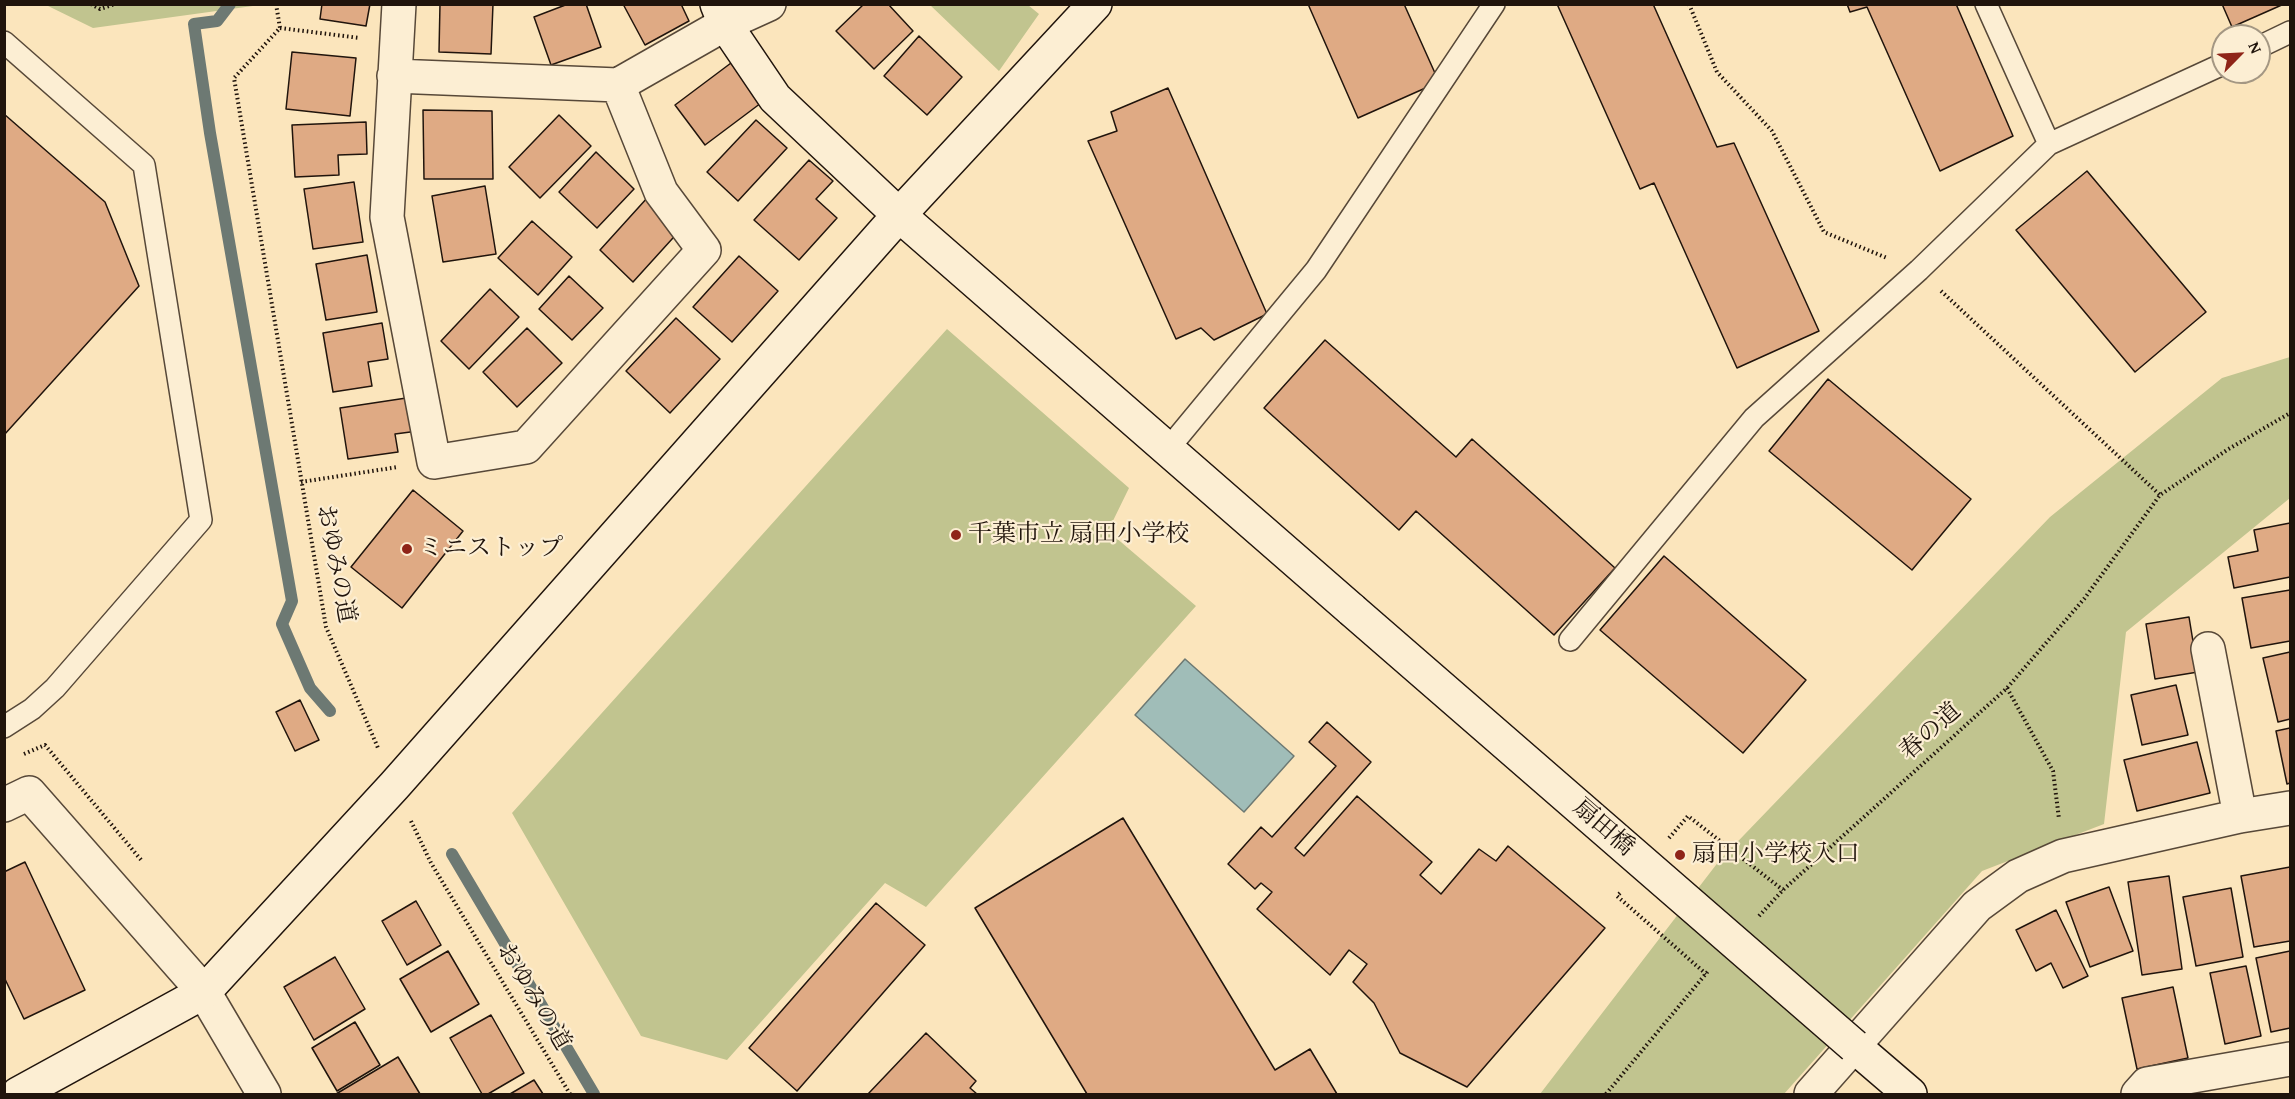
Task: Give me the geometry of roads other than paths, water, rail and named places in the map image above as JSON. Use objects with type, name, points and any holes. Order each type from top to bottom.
[{"type":"street","points":[[399,4],[387,217],[434,462],[526,447],[704,250],[661,192],[618,85]]},
{"type":"street","points":[[394,76],[618,85],[721,14],[769,4]]},
{"type":"street","points":[[18,1095],[204,992],[394,786],[899,215],[1095,4]]},
{"type":"street","name":"扇田橋","points":[[721,14],[775,98],[899,215],[1911,1095]]},
{"type":"street","points":[[2208,649],[2240,816]]},
{"type":"street","points":[[4,805],[29,793],[204,992],[264,1095]]},
{"type":"street","points":[[1811,1095],[1977,906],[2018,876],[2063,856],[2240,816],[2290,808]]},
{"type":"street","points":[[2138,1095],[2147,1084],[2290,1059]]},
{"type":"lane","points":[[1168,449],[1316,270],[1494,4]]},
{"type":"lane","points":[[1986,4],[2049,144]]},
{"type":"lane","points":[[2271,41],[2290,32]]},
{"type":"lane","points":[[4,42],[144,165],[201,520],[55,688],[32,709],[4,727]]},
{"type":"lane","points":[[1570,640],[1754,418],[1919,270],[2049,144],[2211,69]]},
{"type":"water","points":[[1185,659],[1294,756],[1244,812],[1135,715]]},
{"type":"waterway","points":[[230,4],[217,21],[194,24],[210,133],[292,601],[282,624],[310,688],[330,711]]},
{"type":"waterway","points":[[452,854],[594,1094]]},
{"type":"place","name":"千葉市立 扇田小学校","points":[[956,535]]},
{"type":"place","name":"ミニストップ","points":[[407,549]]},
{"type":"place","name":"扇田小学校入口","points":[[1680,855]]}]
